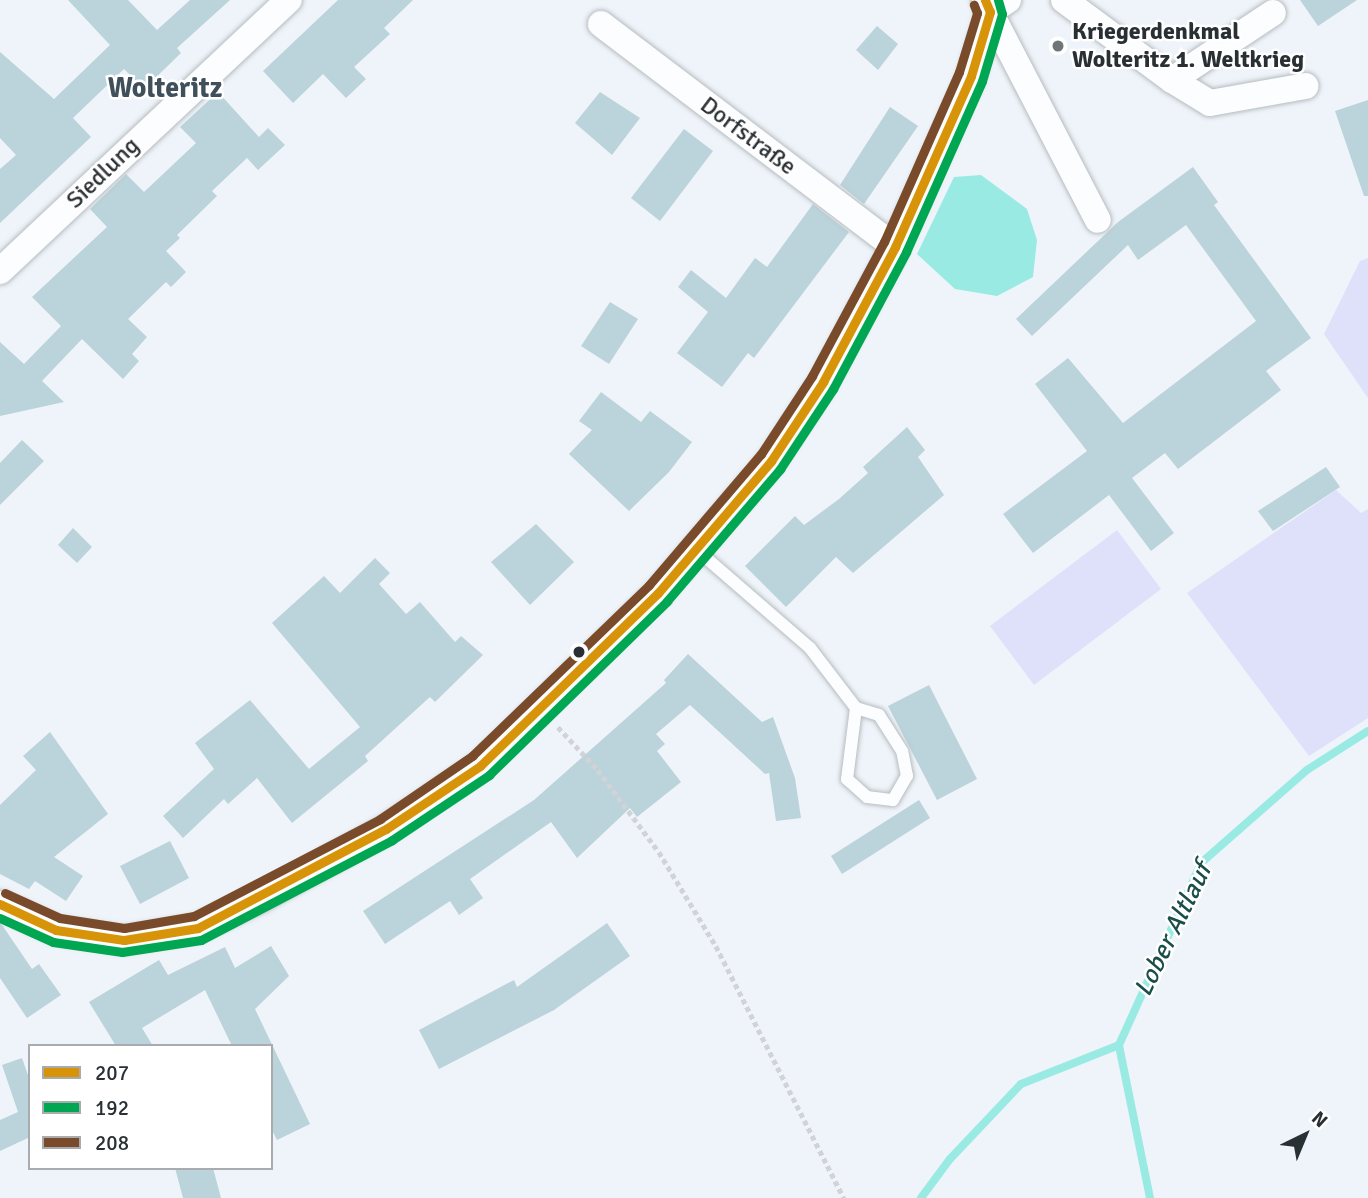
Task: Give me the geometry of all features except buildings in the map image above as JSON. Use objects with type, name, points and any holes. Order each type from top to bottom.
[{"type":"street","name":"Siedlung","points":[[0,271],[205,75],[289,0]]},
{"type":"street","points":[[1067,0],[1172,80],[1210,103],[1306,86]]},
{"type":"street","points":[[994,4],[1098,220]]},
{"type":"street","points":[[0,904],[56,930],[124,940],[198,928],[262,898],[437,797],[480,766],[541,709],[698,551],[771,461],[823,382],[895,247],[971,76],[994,4]]},
{"type":"street","points":[[1172,80],[1273,13]]},
{"type":"street","name":"Dorfstraße","points":[[601,24],[895,247]]},
{"type":"lane","points":[[698,551],[810,648],[856,708],[879,715],[902,751],[907,776],[892,800],[867,797],[847,779],[856,708]]},
{"type":"path","points":[[541,709],[598,770],[659,852],[716,946],[844,1198]]},
{"type":"shaded area","points":[[981,175],[1027,209],[1037,240],[1033,277],[997,296],[955,289],[917,254],[954,177]]},
{"type":"shaded area","points":[[1368,258],[1368,398],[1324,334],[1360,261]]},
{"type":"shaded area","points":[[1336,490],[1361,513],[1368,509],[1368,718],[1309,756],[1187,593]]},
{"type":"shaded area","points":[[1117,530],[1161,589],[1034,685],[990,626]]},
{"type":"waterway","name":"Lober Altlauf","points":[[1150,1198],[1119,1045],[1201,863],[1307,770],[1368,731]]},
{"type":"waterway","points":[[921,1198],[950,1159],[1021,1084],[1119,1045]]},
{"type":"transit line","name":"207","points":[[0,904],[56,930],[124,940],[198,928],[386,829],[480,766],[658,593],[771,461],[823,382],[895,247],[971,76],[990,12],[985,0]]},
{"type":"transit line","name":"192","points":[[0,918],[53,942],[122,952],[201,940],[392,840],[489,775],[667,601],[780,469],[833,389],[906,252],[982,81],[1002,14],[998,0]]},
{"type":"transit line","name":"208","points":[[5,893],[60,918],[124,928],[194,916],[380,819],[472,756],[649,585],[761,454],[812,376],[884,242],[959,72],[977,13],[974,5]]},
{"type":"place","name":"Kriegerdenkmal Wolteritz 1. Weltkrieg","points":[[1058,46]]},
{"type":"district","name":"Wolteritz","points":[[165,88]]}]
